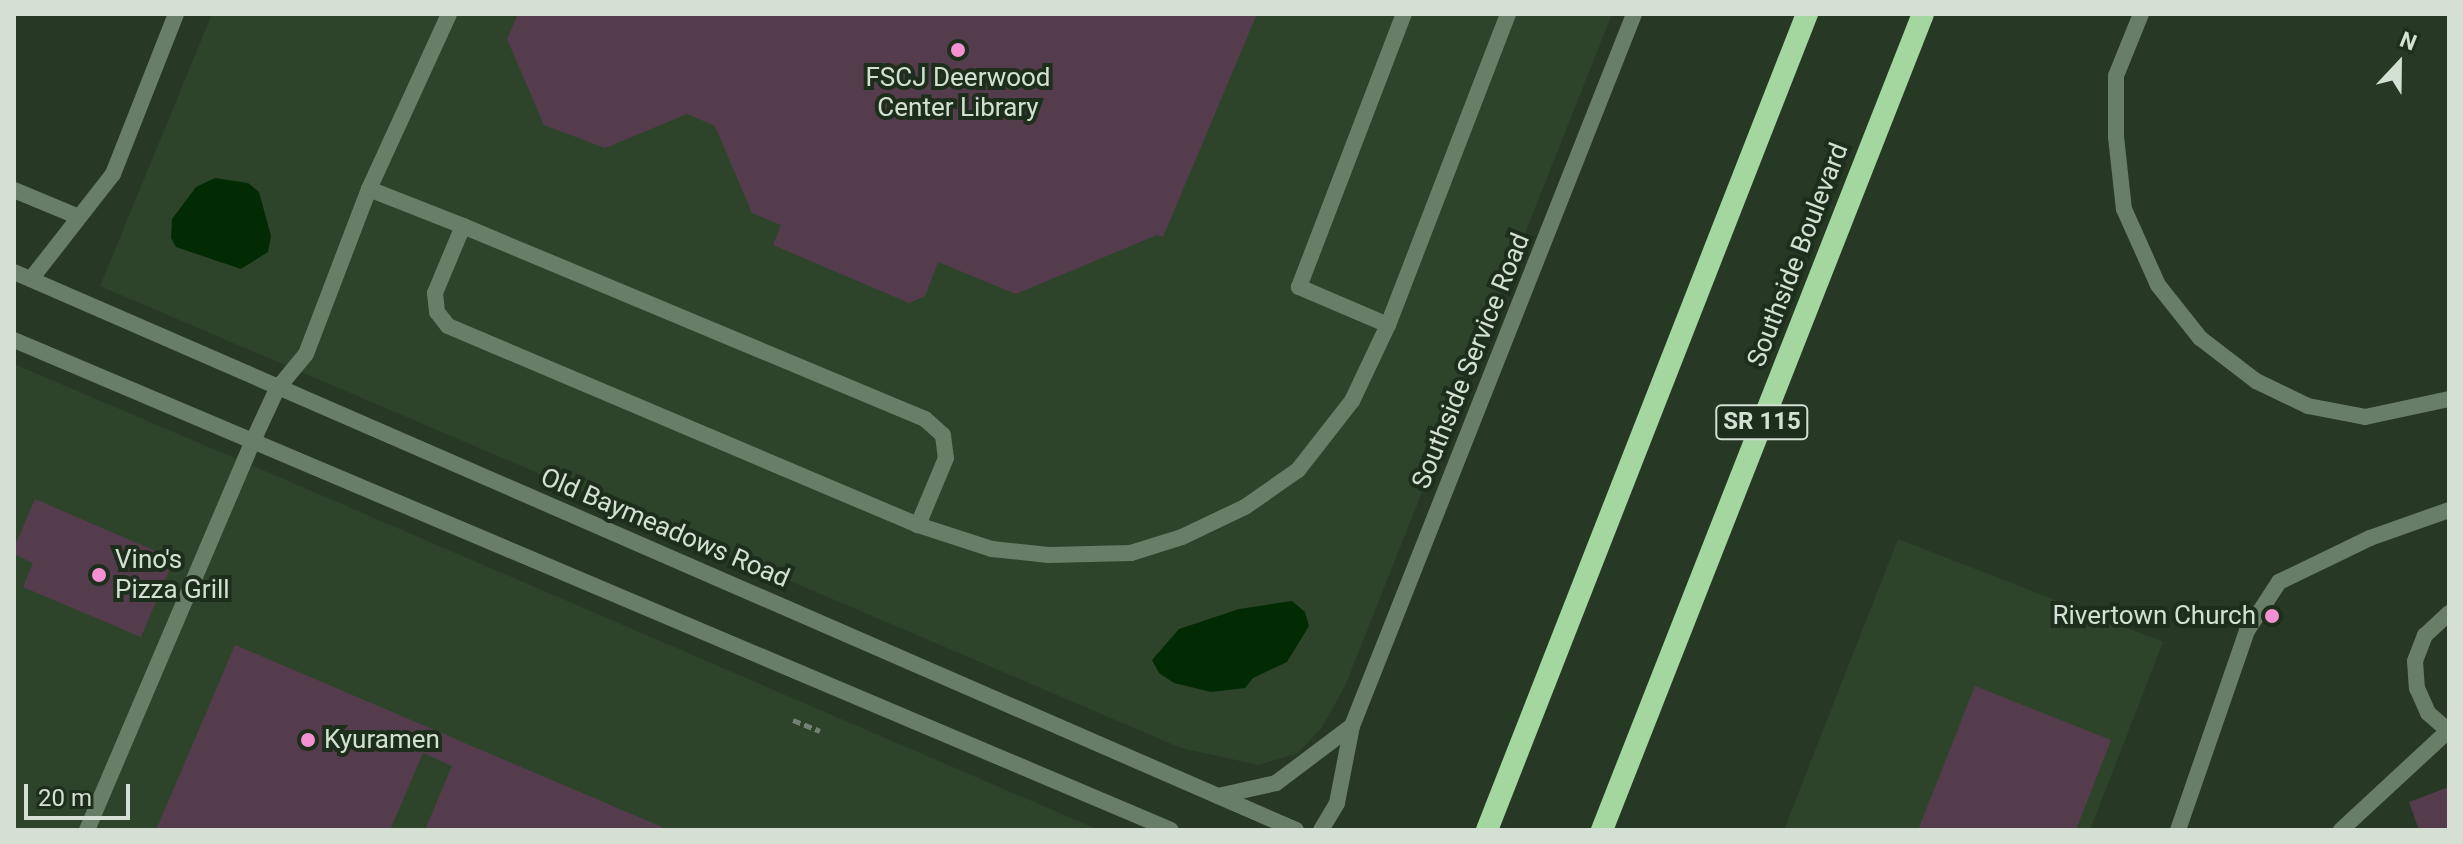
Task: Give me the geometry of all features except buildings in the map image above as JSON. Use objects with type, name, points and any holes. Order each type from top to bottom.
[{"type":"highway","points":[[1487,830],[1807,14]]},
{"type":"highway","name":"Southside Boulevard","points":[[1602,830],[1923,14]]},
{"type":"street","points":[[31,279],[113,174],[176,14]]},
{"type":"street","points":[[87,830],[252,443],[277,389],[306,354],[369,189],[449,14]]},
{"type":"street","points":[[1388,325],[1299,287],[1404,14]]},
{"type":"street","points":[[463,226],[435,293],[437,312],[448,326],[918,525],[992,549],[1049,555],[1131,553],[1182,537],[1245,507],[1298,470],[1352,401],[1388,325],[1508,14]]},
{"type":"street","name":"Southside Service Road","points":[[1321,830],[1337,803],[1352,726],[1634,14]]},
{"type":"street","points":[[2141,14],[2116,76],[2116,137],[2124,209],[2158,285],[2200,338],[2256,381],[2308,406],[2365,417],[2449,399]]},
{"type":"street","points":[[369,189],[925,419],[943,435],[946,458],[918,525]]},
{"type":"street","points":[[14,190],[79,217]]},
{"type":"street","name":"Old Baymeadows Road","points":[[14,272],[1296,830]]},
{"type":"street","points":[[14,340],[1171,830]]},
{"type":"street","points":[[2178,830],[2247,631],[2279,582],[2370,538],[2449,510]]},
{"type":"street","points":[[2341,830],[2449,731],[2428,713],[2417,688],[2415,661],[2425,635],[2449,613]]},
{"type":"street","points":[[1218,796],[1276,783],[1352,726]]},
{"type":"path","points":[[793,720],[820,731]]},
{"type":"shaded area","points":[[212,14],[1612,14],[1345,686],[1322,727],[1298,753],[1259,765],[1181,748],[100,286]]},
{"type":"shaded area","points":[[215,178],[248,183],[259,192],[271,236],[268,252],[241,269],[176,247],[171,238],[172,219],[196,187]]},
{"type":"shaded area","points":[[14,364],[265,471],[1099,830],[14,830]]},
{"type":"shaded area","points":[[1898,539],[2163,642],[2090,830],[1784,830]]},
{"type":"shaded area","points":[[1292,601],[1305,612],[1309,626],[1287,662],[1253,678],[1245,688],[1211,692],[1174,683],[1159,673],[1152,660],[1179,629],[1239,609]]},
{"type":"place","name":"FSCJ Deerwood Center Library","points":[[958,50]]},
{"type":"place","name":"Vino's Pizza Grill","points":[[99,575]]},
{"type":"place","name":"Rivertown Church","points":[[2272,616]]},
{"type":"place","name":"Kyuramen","points":[[308,740]]}]
